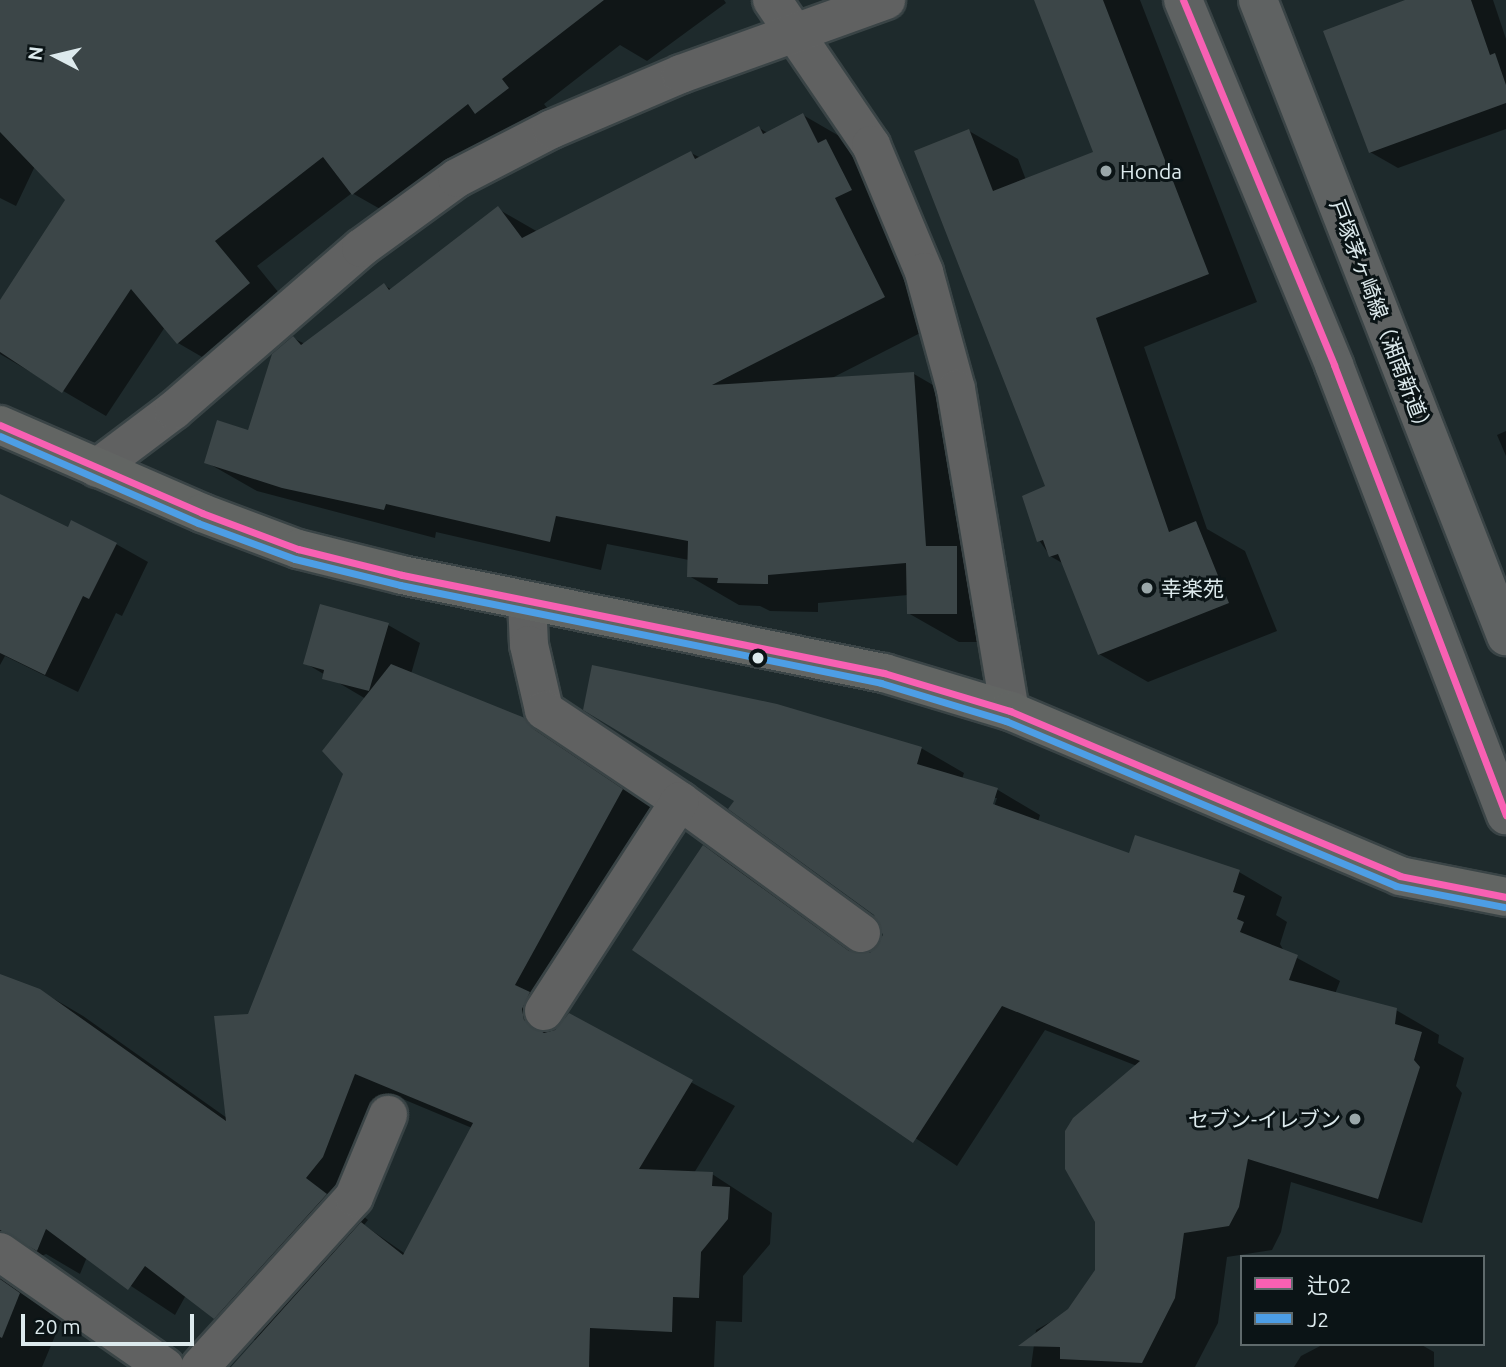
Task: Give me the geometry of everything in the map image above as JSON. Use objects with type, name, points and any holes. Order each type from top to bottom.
[{"type":"main road","points":[[1183,0],[1494,751],[1506,815]]},
{"type":"main road","name":"戸塚茅ヶ崎線（湘南新道）","points":[[1258,0],[1506,636]]},
{"type":"street","points":[[772,0],[797,32],[872,145],[923,272],[956,389],[1010,711]]},
{"type":"street","points":[[97,468],[174,410],[360,248],[457,178],[564,124],[681,74],[886,0]]},
{"type":"street","points":[[0,425],[97,468],[298,549],[527,601],[845,664],[1010,711],[1400,876],[1506,897]]},
{"type":"street","points":[[527,601],[529,645],[544,710],[680,801],[861,933]]},
{"type":"street","points":[[544,1011],[680,801]]},
{"type":"street","points":[[200,1367],[354,1197],[388,1115]]},
{"type":"street","points":[[0,1252],[165,1367]]},
{"type":"building","points":[[0,0],[604,0],[502,79],[509,88],[475,114],[468,104],[352,195],[323,157],[215,241],[250,283],[177,344],[131,289],[62,393],[0,352],[0,300],[65,200],[0,132]]},
{"type":"building","points":[[1034,0],[1103,0],[1209,274],[1096,318],[1169,532],[1196,521],[1229,603],[1098,655],[1058,554],[1049,557],[1043,540],[1037,542],[1022,496],[1045,486],[914,151],[969,129],[993,191],[1093,152]]},
{"type":"building","points":[[1405,0],[1471,0],[1490,55],[1495,53],[1506,85],[1506,103],[1369,153],[1323,31]]},
{"type":"building","points":[[803,113],[818,143],[826,139],[852,190],[835,198],[885,297],[712,385],[914,372],[926,546],[957,546],[957,614],[907,614],[906,563],[768,575],[768,584],[717,583],[718,578],[687,577],[688,541],[556,516],[550,542],[386,504],[384,510],[282,488],[204,463],[217,420],[248,430],[272,354],[293,336],[301,345],[384,283],[389,290],[498,206],[522,238],[691,151],[695,159],[759,126],[763,134]]},
{"type":"building","points":[[0,494],[68,527],[71,520],[117,543],[89,599],[83,596],[45,675],[0,653]]},
{"type":"building","points":[[320,604],[389,623],[369,691],[322,679],[324,670],[303,664]]},
{"type":"building","points":[[391,664],[525,718],[532,728],[623,789],[515,985],[530,992],[522,1009],[524,1020],[544,1033],[555,1030],[569,1013],[693,1080],[639,1169],[713,1172],[712,1186],[730,1187],[728,1219],[701,1252],[699,1298],[673,1297],[672,1332],[590,1328],[589,1367],[231,1367],[361,1222],[403,1255],[473,1123],[355,1074],[323,1157],[306,1178],[327,1194],[214,1319],[145,1266],[128,1290],[46,1229],[37,1251],[0,1230],[0,974],[40,989],[226,1121],[214,1016],[248,1014],[343,774],[322,751]]},
{"type":"building","points":[[592,665],[777,704],[922,747],[917,764],[998,788],[993,804],[1129,853],[1135,835],[1240,870],[1233,892],[1245,896],[1237,919],[1244,922],[1240,932],[1298,955],[1289,980],[1397,1008],[1395,1024],[1422,1032],[1414,1060],[1420,1067],[1378,1199],[1248,1159],[1239,1207],[1229,1226],[1184,1233],[1175,1298],[1142,1363],[1060,1359],[1060,1347],[1018,1346],[1068,1309],[1095,1270],[1095,1222],[1065,1169],[1065,1131],[1073,1118],[1140,1061],[1002,1006],[913,1143],[632,950],[703,845],[849,951],[870,953],[883,935],[874,915],[728,809],[734,801],[583,710]]},
{"type":"building","points":[[0,1279],[20,1293],[2,1338],[0,1337]]},
{"type":"transit line","name":"辻02","points":[[1183,0],[1334,365],[1506,815]]},
{"type":"transit line","name":"辻02","points":[[0,425],[202,513],[298,549],[402,575],[884,673],[1010,711],[1400,876],[1506,897]]},
{"type":"transit line","name":"J2","points":[[0,436],[198,523],[295,559],[400,585],[881,683],[1006,721],[1396,886],[1504,907]]},
{"type":"place","name":"Honda","points":[[1106,171]]},
{"type":"place","name":"幸楽苑","points":[[1147,588]]},
{"type":"place","name":"セブン-イレブン","points":[[1355,1119]]}]
